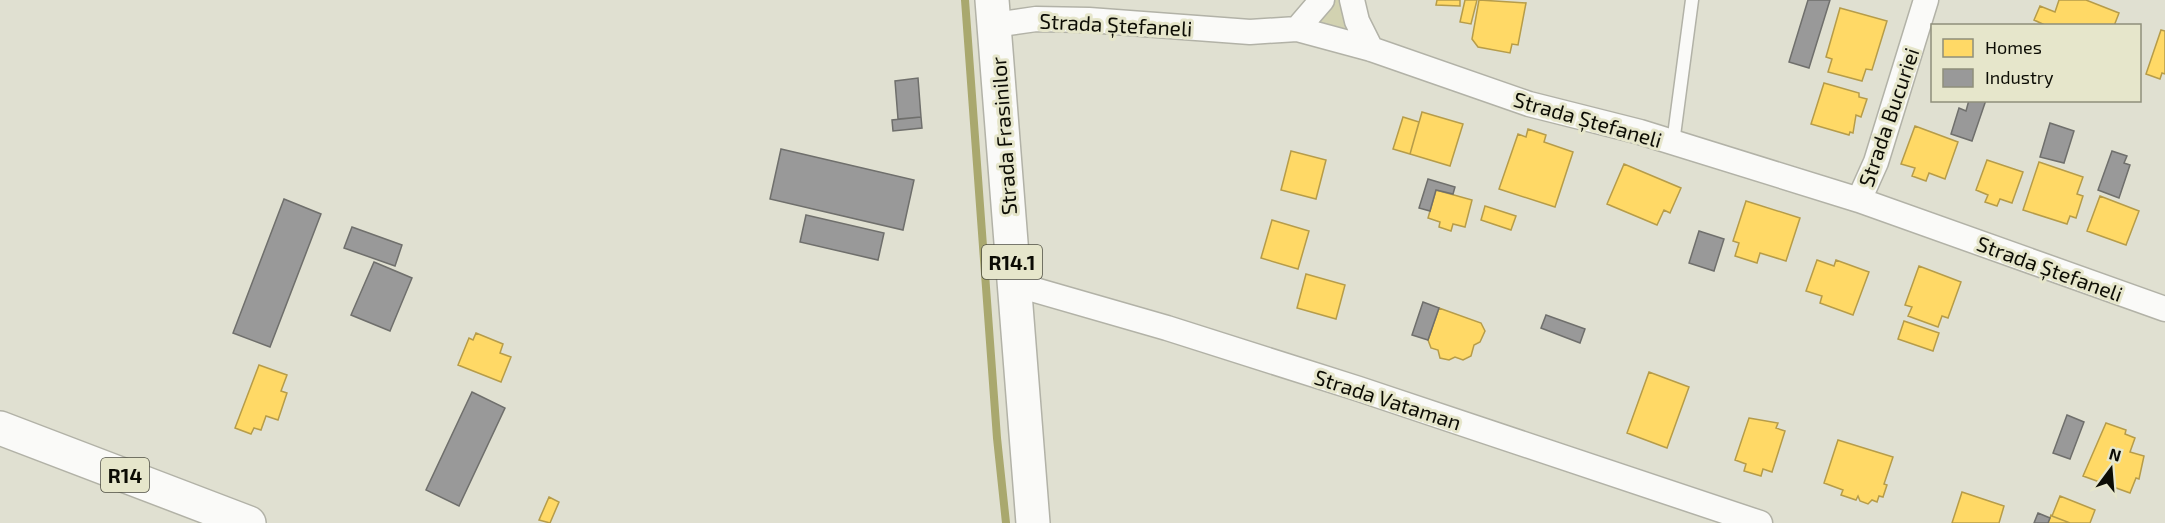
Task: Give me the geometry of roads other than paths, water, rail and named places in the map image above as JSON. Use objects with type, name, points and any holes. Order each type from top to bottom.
[{"type":"main road","name":"Strada Frasinilor","points":[[993,12],[1033,523]]},
{"type":"main road","name":"R14","points":[[0,428],[249,523]]},
{"type":"street","points":[[1297,29],[1322,0]]},
{"type":"street","points":[[1352,0],[1357,21],[1371,49]]},
{"type":"street","name":"Strada Bucuriei","points":[[1859,200],[1876,162],[1926,0]]},
{"type":"street","name":"Strada Ștefaneli","points":[[993,12],[1036,19],[1089,20],[1250,32],[1297,29],[1371,49],[1529,104],[1673,143],[1859,200],[2165,309]]},
{"type":"street","name":"Strada Vataman","points":[[1014,284],[1167,328],[1359,389],[1760,523]]},
{"type":"lane","points":[[1673,143],[1692,0]]},
{"type":"waterway","points":[[965,0],[997,438],[1006,523]]}]
